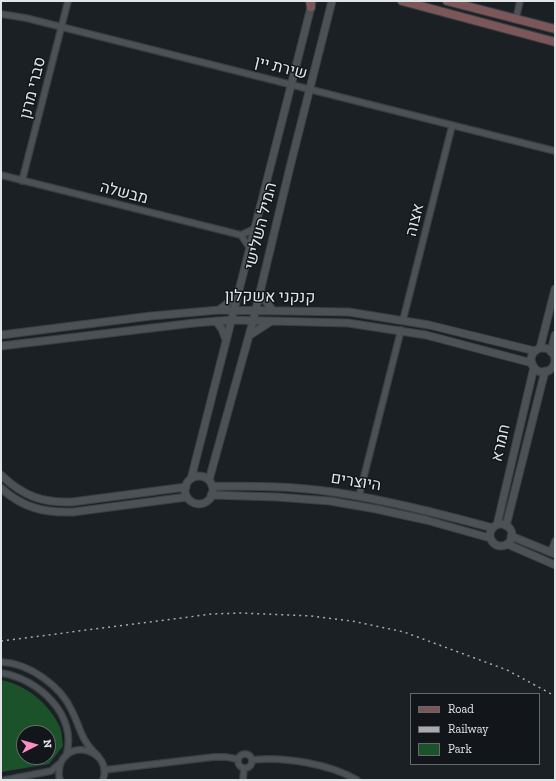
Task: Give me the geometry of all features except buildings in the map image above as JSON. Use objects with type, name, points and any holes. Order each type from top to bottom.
[{"type":"main road","points":[[402,1],[555,42]]},
{"type":"main road","points":[[447,1],[555,29]]},
{"type":"street","name":"סברי מרנן","points":[[22,181],[68,1]]},
{"type":"street","name":"המיל השלישי","points":[[211,483],[250,335],[260,289],[332,1]]},
{"type":"street","points":[[516,19],[520,1]]},
{"type":"street","name":"המיל השלישי","points":[[191,479],[231,320],[235,310],[249,247],[292,84],[311,3]]},
{"type":"street","name":"שירת יין","points":[[1,14],[62,26],[555,151]]},
{"type":"street","name":"אצוה","points":[[403,320],[452,126]]},
{"type":"street","name":"מבשלה","points":[[1,175],[241,235]]},
{"type":"street","points":[[249,247],[241,235],[254,229]]},
{"type":"street","points":[[260,289],[262,296],[272,311]]},
{"type":"street","points":[[555,289],[538,350],[532,356],[533,365],[539,371],[550,370],[554,364],[553,356],[555,335]]},
{"type":"street","points":[[219,310],[232,300],[239,290]]},
{"type":"street","name":"קנקני אשקלון","points":[[1,335],[151,316],[219,310],[349,312],[429,325],[538,350]]},
{"type":"street","points":[[216,321],[222,329],[226,341]]},
{"type":"street","name":"קנקני אשקלון","points":[[1,346],[216,321],[348,322],[426,335],[533,365]]},
{"type":"street","points":[[250,335],[260,327],[272,321]]},
{"type":"street","points":[[359,496],[400,330]]},
{"type":"street","points":[[538,350],[546,349],[553,356]]},
{"type":"street","name":"חמרא","points":[[495,527],[533,365]]},
{"type":"street","name":"חמרא","points":[[506,526],[550,370]]},
{"type":"street","points":[[1,475],[12,485],[27,495],[56,503],[186,486]]},
{"type":"street","points":[[199,476],[205,478],[211,483],[213,492],[207,501],[202,504],[192,502],[187,497],[185,490],[191,479],[199,476]]},
{"type":"street","name":"היוצרים","points":[[211,483],[278,487],[359,496],[495,527]]},
{"type":"street","points":[[1,488],[23,504],[39,510],[55,512],[73,512],[187,497]]},
{"type":"street","name":"היוצרים","points":[[211,495],[277,497],[330,502],[376,509],[426,520],[490,538]]},
{"type":"street","points":[[506,526],[510,530],[511,536],[509,542],[502,546],[494,544],[490,538],[490,532],[495,527],[506,526]]},
{"type":"street","points":[[511,536],[553,553],[555,541]]},
{"type":"street","points":[[506,544],[555,565]]},
{"type":"street","points":[[1,662],[21,666],[40,675],[66,699],[86,744],[101,761],[104,770],[103,780]]},
{"type":"street","points":[[1,673],[12,674],[24,680],[39,689],[54,703],[62,715],[67,728],[69,743],[66,756]]},
{"type":"street","points":[[5,780],[50,771],[57,767],[71,752],[78,750],[92,752],[98,756]]},
{"type":"street","points":[[104,770],[214,757],[237,758],[241,754],[245,753],[249,755],[252,760]]},
{"type":"street","points":[[237,758],[238,764],[244,768]]},
{"type":"street","points":[[252,760],[272,758],[307,763],[343,773],[357,780]]},
{"type":"street","points":[[244,768],[250,765],[252,760]]},
{"type":"street","points":[[60,780],[59,770],[61,762]]},
{"type":"street","points":[[243,780],[244,768]]},
{"type":"green space","points":[[1,680],[20,686],[36,697],[50,711],[60,727],[63,746],[56,755],[56,725],[16,725],[16,765],[43,765],[1,772]]},
{"type":"railway","points":[[1,641],[212,614],[242,613],[311,616],[352,621],[404,632],[507,670],[555,696]]}]
